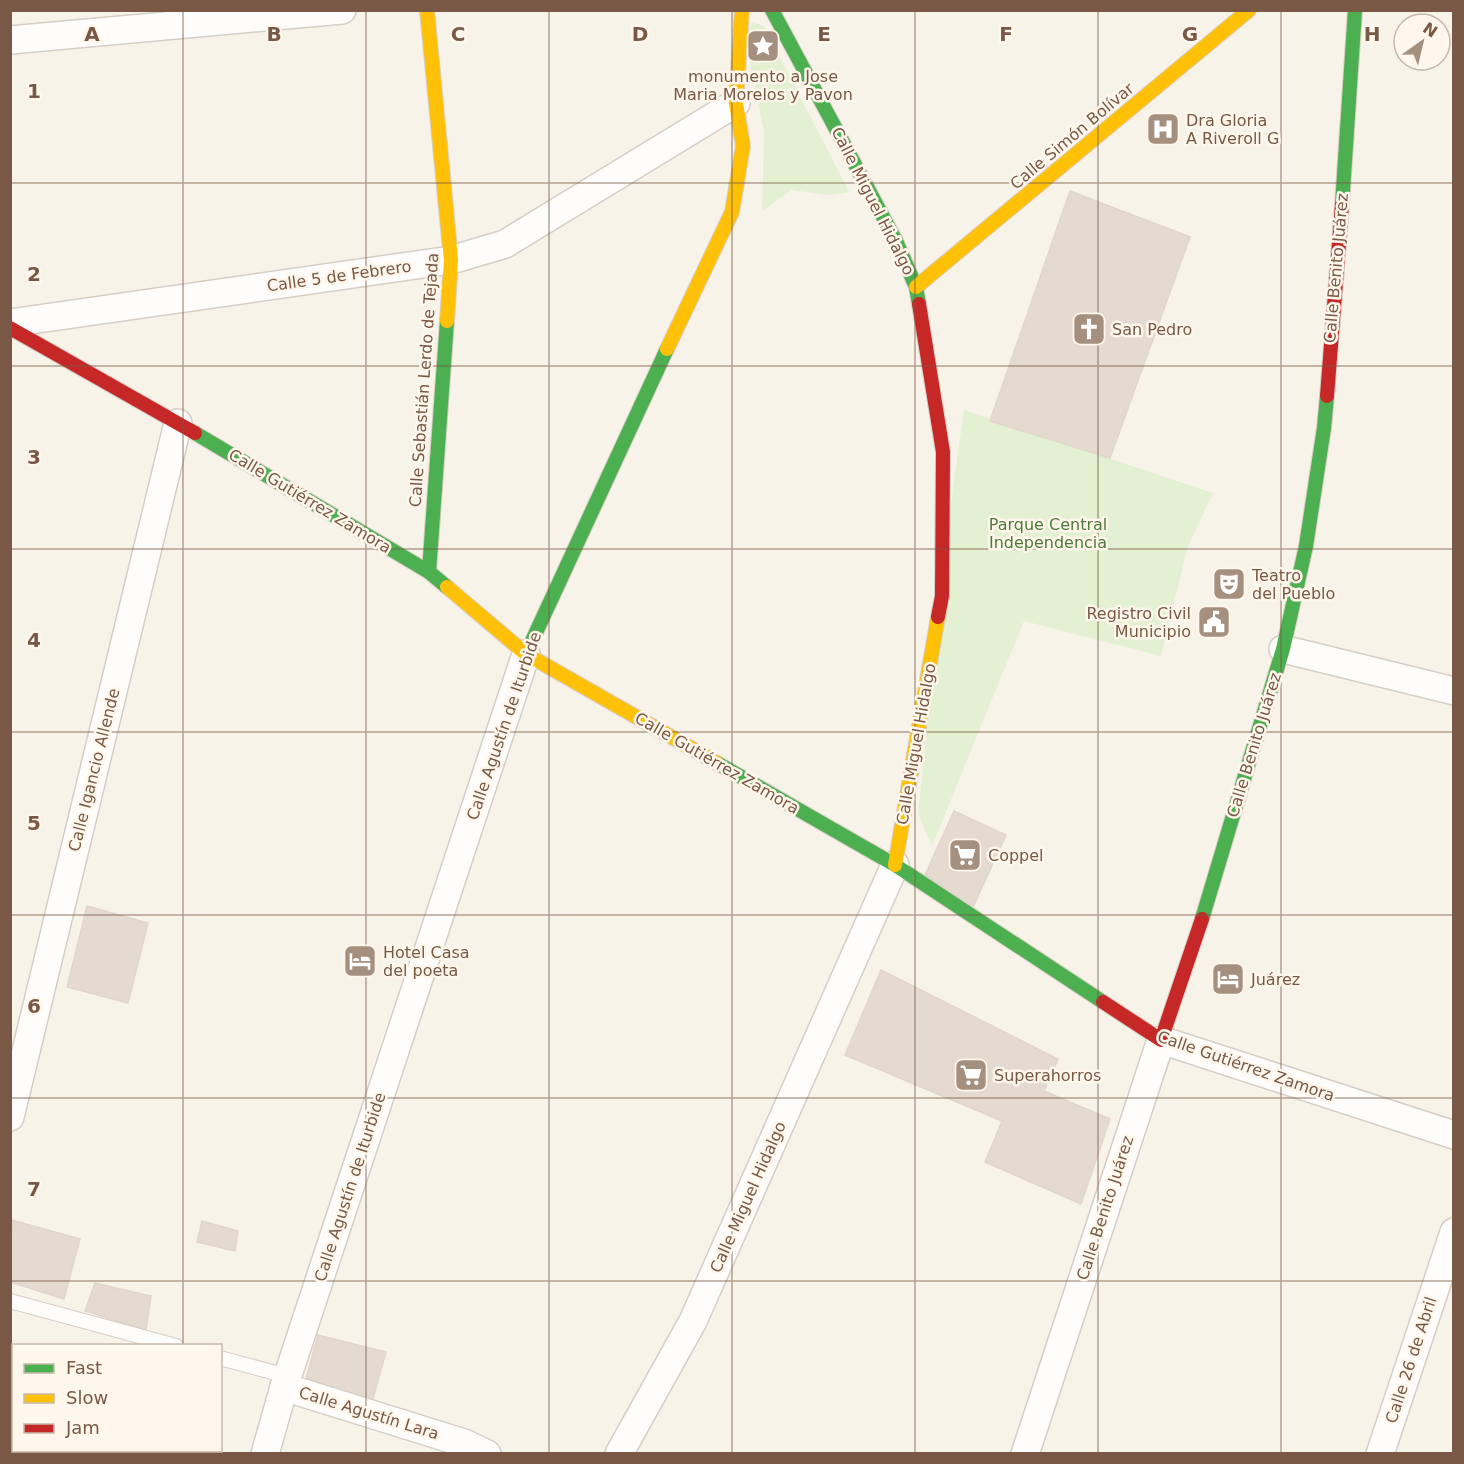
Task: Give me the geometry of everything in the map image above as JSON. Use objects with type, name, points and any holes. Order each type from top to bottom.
[{"type":"street","points":[[10,40],[342,10]]},
{"type":"street","name":"Calle Sebastián Lerdo de Tejada","points":[[427,10],[450,261],[429,572]]},
{"type":"street","name":"Calle Agustín de Iturbide","points":[[265,1454],[285,1382],[526,654],[702,272],[732,212],[743,146],[736,103],[742,10]]},
{"type":"street","name":"Calle Miguel Hidalgo","points":[[619,1454],[693,1321],[895,865],[942,596],[943,452],[916,287],[896,241],[772,10]]},
{"type":"street","name":"Calle Simón Bolívar","points":[[916,287],[1249,10]]},
{"type":"street","name":"Calle Benito Juárez","points":[[1025,1454],[1203,916],[1283,649],[1306,546],[1324,428],[1351,90],[1355,10]]},
{"type":"street","name":"Calle 5 de Febrero","points":[[10,323],[450,261],[505,244],[736,103]]},
{"type":"street","name":"Calle Gutiérrez Zamora","points":[[10,328],[178,423],[429,572],[526,654],[895,865],[1161,1040],[1454,1135]]},
{"type":"street","name":"Calle Igancio Allende","points":[[10,1117],[178,423]]},
{"type":"street","points":[[1283,649],[1454,691]]},
{"type":"street","name":"Calle 26 de Abril","points":[[1380,1454],[1454,1232]]},
{"type":"street","name":"Calle Agustín Lara","points":[[285,1382],[464,1443],[487,1454]]},
{"type":"lane","points":[[10,1300],[169,1344]]},
{"type":"lane","points":[[222,1359],[285,1382]]},
{"type":"green space","points":[[751,22],[764,26],[849,192],[827,195],[792,190],[762,211],[764,132],[744,33]]},
{"type":"green space","name":"Parque Central Independencia","points":[[964,410],[1213,493],[1188,546],[1161,656],[1024,621],[932,846],[918,814],[953,487]]},
{"type":"building","name":"San Pedro","points":[[1070,191],[1190,237],[1110,458],[990,421]]},
{"type":"building","name":"Coppel","points":[[954,811],[1006,835],[973,907],[925,875]]},
{"type":"building","points":[[87,906],[148,923],[128,1003],[67,987]]},
{"type":"building","name":"Superahorros","points":[[881,970],[1058,1059],[1044,1091],[1110,1119],[1081,1204],[985,1162],[1002,1121],[845,1055]]},
{"type":"building","points":[[12,1220],[80,1239],[64,1299],[10,1282]]},
{"type":"building","points":[[202,1221],[238,1231],[235,1251],[197,1242]]},
{"type":"building","points":[[95,1283],[151,1296],[146,1330],[85,1311]]},
{"type":"building","points":[[318,1335],[386,1352],[372,1402],[305,1382]]},
{"type":"traffic: fast","points":[[772,10],[896,241],[916,287],[919,304]]},
{"type":"traffic: fast","points":[[1342,205],[1355,10]]},
{"type":"traffic: fast","points":[[429,572],[447,321]]},
{"type":"traffic: fast","points":[[526,654],[667,349]]},
{"type":"traffic: fast","points":[[1202,919],[1283,649],[1306,546],[1327,396]]},
{"type":"traffic: fast","points":[[195,433],[429,572],[447,587]]},
{"type":"traffic: fast","points":[[717,763],[895,865],[1103,1002]]},
{"type":"traffic: slow","points":[[427,10],[451,260],[447,321]]},
{"type":"traffic: slow","points":[[667,349],[732,212],[743,146],[736,103],[742,10]]},
{"type":"traffic: slow","points":[[916,287],[1249,10]]},
{"type":"traffic: slow","points":[[447,587],[526,654],[717,763]]},
{"type":"traffic: slow","points":[[895,865],[938,617]]},
{"type":"traffic: jam","points":[[1327,396],[1342,205]]},
{"type":"traffic: jam","points":[[919,304],[943,452],[942,596],[938,617]]},
{"type":"traffic: jam","points":[[10,328],[195,433]]},
{"type":"traffic: jam","points":[[1103,1002],[1161,1040],[1202,919]]},
{"type":"place","name":"monumento a Jose Maria Morelos y Pavon","points":[[763,46]]},
{"type":"place","name":"Dra Gloria A Riveroll G","points":[[1163,129]]},
{"type":"place","name":"San Pedro","points":[[1089,329]]},
{"type":"place","name":"Teatro del Pueblo","points":[[1229,584]]},
{"type":"place","name":"Registro Civil Municipio","points":[[1214,622]]},
{"type":"place","name":"Coppel","points":[[965,855]]},
{"type":"place","name":"Hotel Casa del poeta","points":[[360,961]]},
{"type":"place","name":"Juárez","points":[[1228,979]]},
{"type":"place","name":"Superahorros","points":[[971,1075]]}]
